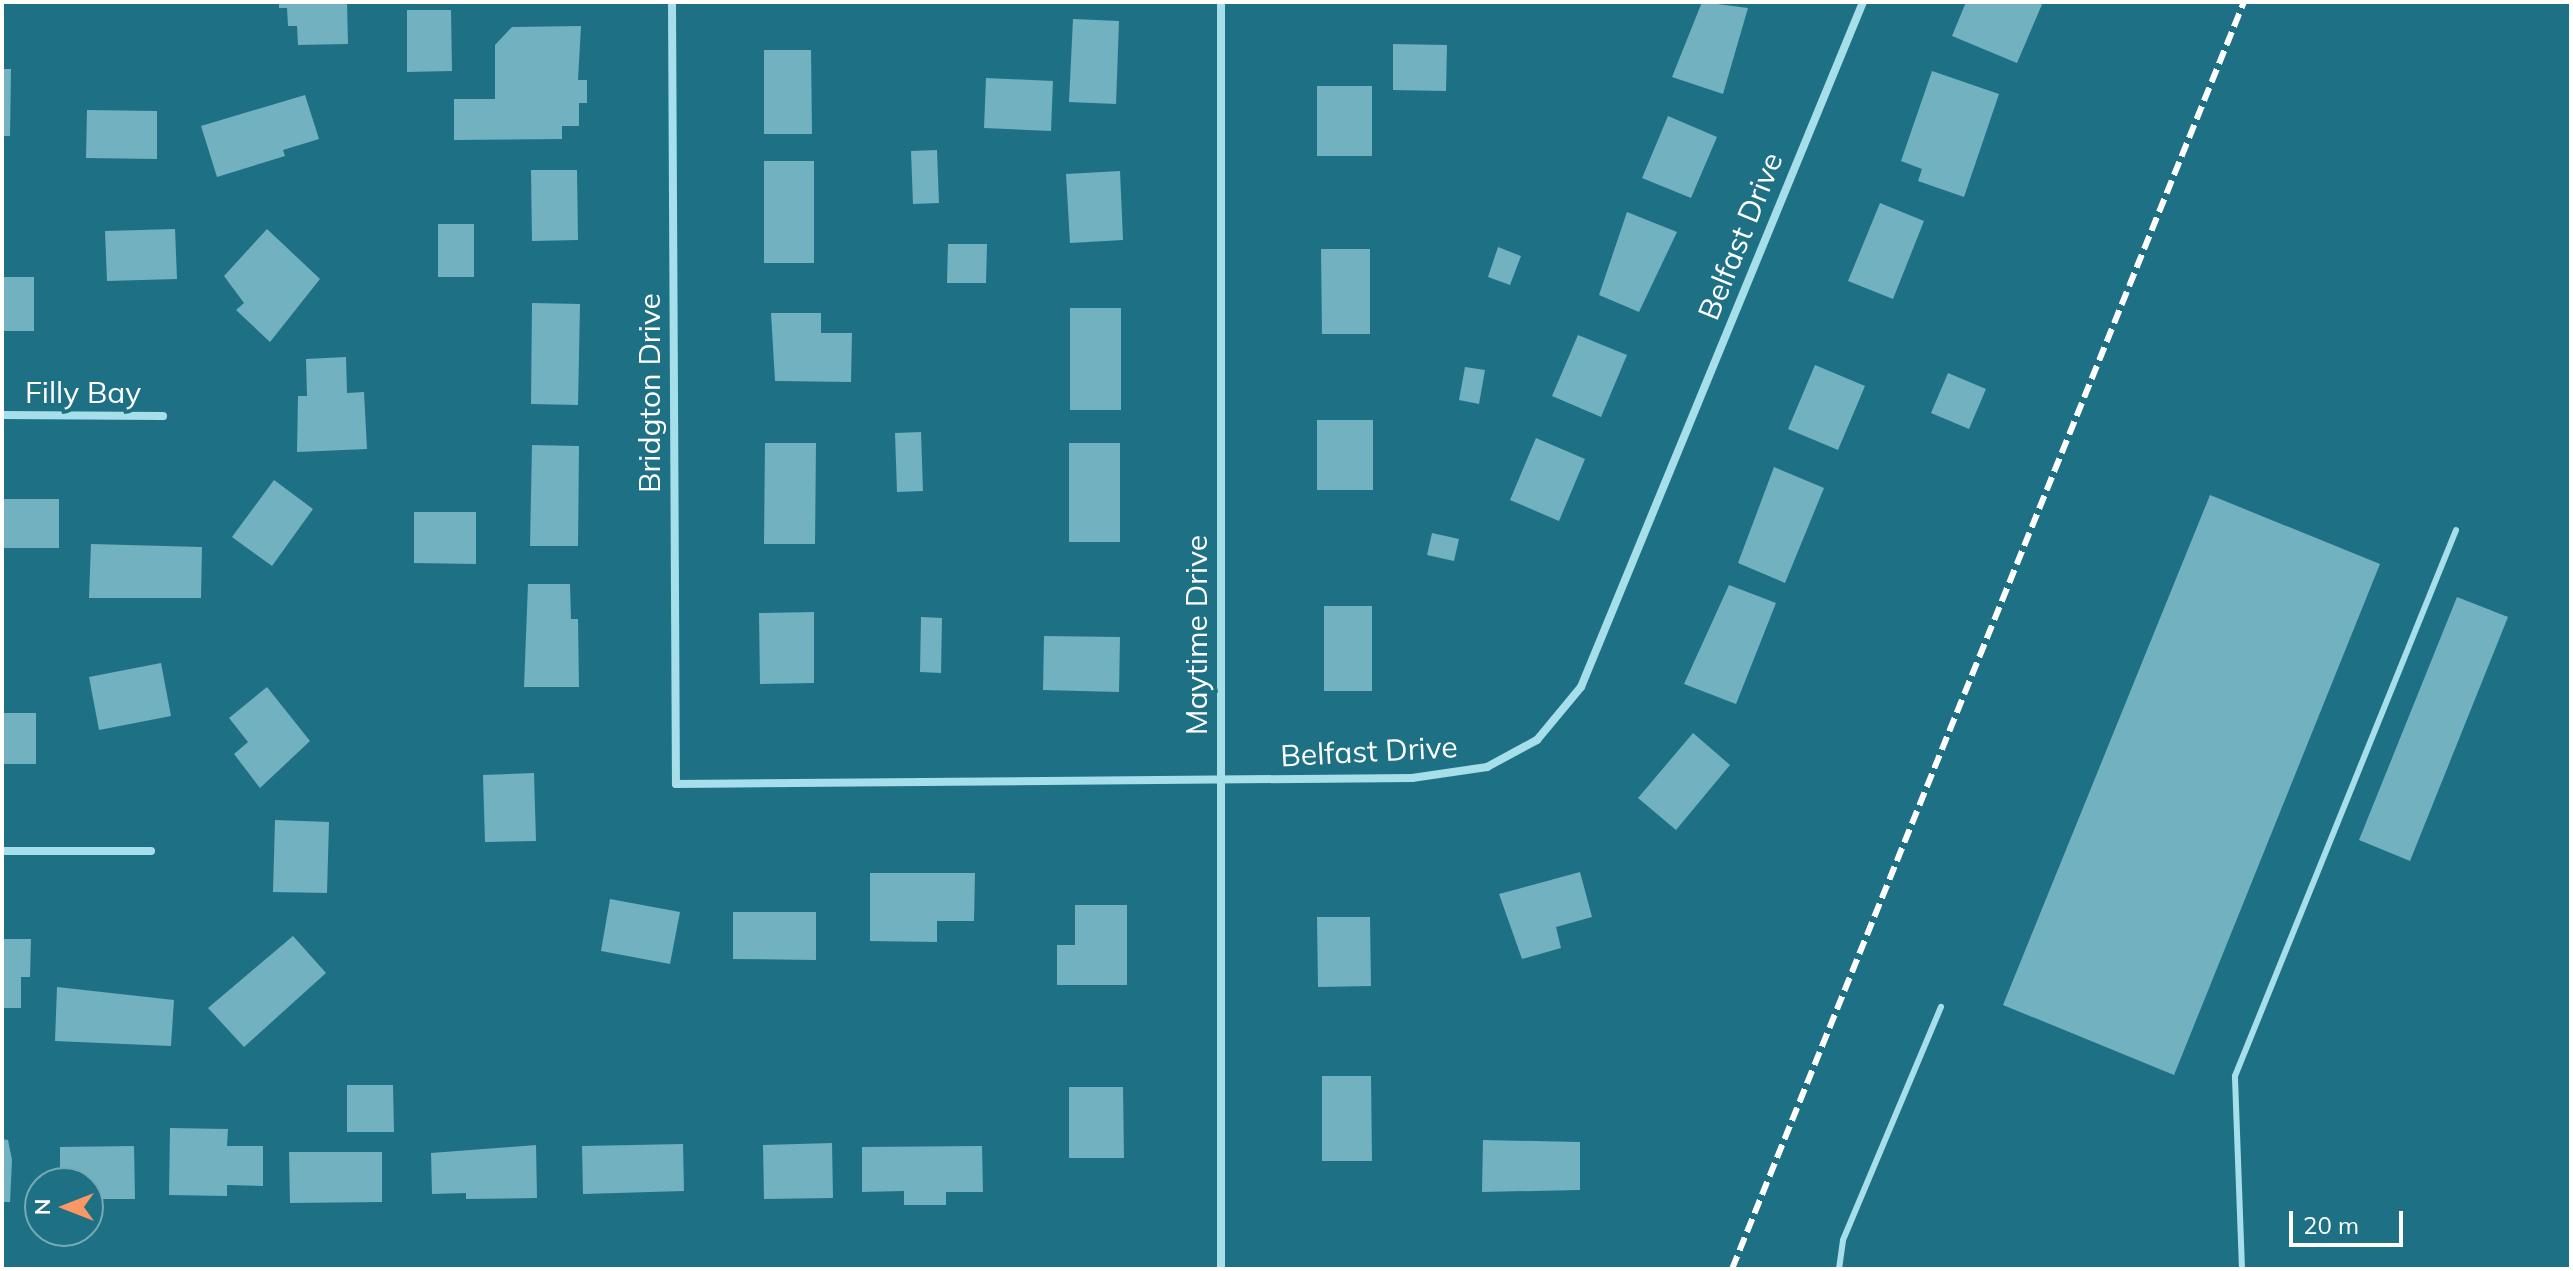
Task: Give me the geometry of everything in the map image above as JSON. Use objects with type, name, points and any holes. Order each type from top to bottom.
[{"type":"street","name":"Bridgton Drive","points":[[672,2],[676,784]]},
{"type":"street","name":"Maytime Drive","points":[[1221,2],[1221,1269]]},
{"type":"street","name":"Belfast Drive","points":[[676,784],[1219,782],[1412,778],[1487,767],[1537,740],[1581,687],[1863,2]]},
{"type":"street","name":"Filly Bay","points":[[2,415],[163,416]]},
{"type":"street","points":[[2,851],[151,851]]},
{"type":"lane","points":[[2242,1269],[2235,1076],[2456,530]]},
{"type":"lane","points":[[1839,1269],[1843,1240],[1941,1007]]},
{"type":"building","points":[[279,2],[347,2],[348,44],[298,45],[297,26],[288,26],[287,8],[279,8]]},
{"type":"building","points":[[1702,2],[1748,8],[1723,94],[1672,77]]},
{"type":"building","points":[[1966,2],[2043,2],[2017,63],[1952,36]]},
{"type":"building","points":[[407,10],[451,10],[452,71],[407,72]]},
{"type":"building","points":[[1073,19],[1119,21],[1116,104],[1069,102]]},
{"type":"building","points":[[581,26],[578,80],[587,80],[587,103],[579,103],[579,126],[562,126],[562,139],[454,140],[454,99],[495,99],[495,45],[512,27]]},
{"type":"building","points":[[1393,44],[1447,45],[1446,91],[1393,90]]},
{"type":"building","points":[[764,50],[811,50],[812,134],[764,134]]},
{"type":"building","points":[[2,69],[11,69],[10,136],[2,136]]},
{"type":"building","points":[[1932,71],[1999,94],[1964,197],[1918,181],[1922,169],[1901,161]]},
{"type":"building","points":[[986,78],[1053,81],[1051,131],[984,128]]},
{"type":"building","points":[[1317,86],[1372,86],[1372,156],[1317,156]]},
{"type":"building","points":[[305,95],[319,139],[283,150],[285,156],[217,177],[201,126]]},
{"type":"building","points":[[87,110],[157,111],[157,159],[86,158]]},
{"type":"building","points":[[1668,116],[1717,137],[1691,198],[1642,178]]},
{"type":"building","points":[[937,150],[939,203],[913,204],[911,151]]},
{"type":"building","points":[[764,161],[814,161],[814,263],[764,263]]},
{"type":"building","points":[[531,170],[577,170],[578,240],[532,241]]},
{"type":"building","points":[[1120,171],[1123,240],[1070,243],[1066,174]]},
{"type":"building","points":[[1880,203],[1924,221],[1893,299],[1848,281]]},
{"type":"building","points":[[1627,212],[1677,232],[1639,312],[1599,295]]},
{"type":"building","points":[[438,224],[474,224],[474,277],[438,277]]},
{"type":"building","points":[[175,229],[177,279],[107,281],[105,231]]},
{"type":"building","points":[[267,229],[320,279],[270,342],[236,310],[244,303],[224,276]]},
{"type":"building","points":[[948,244],[987,244],[986,283],[947,283]]},
{"type":"building","points":[[1498,247],[1521,256],[1510,285],[1488,277]]},
{"type":"building","points":[[1321,249],[1370,249],[1370,334],[1322,334]]},
{"type":"building","points":[[2,277],[34,277],[34,331],[2,331]]},
{"type":"building","points":[[532,303],[580,304],[578,405],[531,404]]},
{"type":"building","points":[[1070,308],[1121,308],[1121,410],[1070,410]]},
{"type":"building","points":[[771,313],[821,313],[821,333],[852,333],[851,382],[775,381]]},
{"type":"building","points":[[1578,335],[1627,355],[1601,417],[1552,396]]},
{"type":"building","points":[[346,357],[347,393],[364,392],[367,449],[297,452],[298,396],[307,396],[306,359]]},
{"type":"building","points":[[1815,365],[1865,386],[1838,450],[1788,429]]},
{"type":"building","points":[[1465,367],[1485,370],[1479,404],[1459,400]]},
{"type":"building","points":[[1948,373],[1986,389],[1969,429],[1931,413]]},
{"type":"building","points":[[1317,420],[1373,420],[1373,490],[1317,490]]},
{"type":"building","points":[[921,432],[923,491],[897,492],[895,433]]},
{"type":"building","points":[[1536,438],[1585,459],[1559,521],[1510,500]]},
{"type":"building","points":[[765,443],[816,443],[815,544],[764,544]]},
{"type":"building","points":[[1069,443],[1120,443],[1120,542],[1069,542]]},
{"type":"building","points":[[532,445],[579,446],[578,546],[530,546]]},
{"type":"building","points":[[1774,467],[1824,488],[1785,583],[1738,563]]},
{"type":"building","points":[[274,480],[313,509],[272,566],[232,537]]},
{"type":"building","points":[[2210,495],[2380,564],[2174,1075],[2003,1005]]},
{"type":"building","points":[[2,499],[59,499],[59,548],[2,548]]},
{"type":"building","points":[[414,512],[476,512],[476,564],[414,563]]},
{"type":"building","points":[[1432,533],[1459,539],[1454,561],[1427,555]]},
{"type":"building","points":[[91,544],[202,547],[201,598],[89,598]]},
{"type":"building","points":[[528,584],[570,584],[571,619],[578,619],[579,687],[524,687]]},
{"type":"building","points":[[1729,585],[1776,603],[1736,704],[1684,684]]},
{"type":"building","points":[[2457,597],[2508,617],[2410,861],[2359,840]]},
{"type":"building","points":[[1324,606],[1372,606],[1372,691],[1324,691]]},
{"type":"building","points":[[814,612],[814,683],[760,684],[759,613]]},
{"type":"building","points":[[921,617],[942,618],[941,673],[920,672]]},
{"type":"building","points":[[1044,636],[1120,637],[1119,692],[1043,690]]},
{"type":"building","points":[[161,663],[171,716],[99,730],[89,677]]},
{"type":"building","points":[[267,687],[310,741],[260,788],[234,754],[248,742],[229,718]]},
{"type":"building","points":[[2,713],[36,713],[36,764],[2,764]]},
{"type":"building","points":[[1693,733],[1730,765],[1676,830],[1638,798]]},
{"type":"building","points":[[534,773],[536,841],[485,842],[483,775]]},
{"type":"building","points":[[275,820],[329,822],[327,893],[273,892]]},
{"type":"building","points":[[1580,872],[1592,917],[1556,927],[1561,948],[1522,959],[1499,894]]},
{"type":"building","points":[[870,873],[975,873],[974,921],[937,921],[937,942],[870,941]]},
{"type":"building","points":[[610,899],[680,912],[670,964],[601,951]]},
{"type":"building","points":[[1075,905],[1127,905],[1127,985],[1057,985],[1057,945],[1075,945]]},
{"type":"building","points":[[733,912],[816,912],[816,960],[733,959]]},
{"type":"building","points":[[1317,917],[1370,917],[1371,986],[1318,987]]},
{"type":"building","points":[[293,936],[326,973],[244,1047],[208,1008]]},
{"type":"building","points":[[2,939],[31,939],[30,977],[21,977],[21,1008],[2,1008]]},
{"type":"building","points":[[57,987],[174,1000],[171,1046],[55,1041]]},
{"type":"building","points":[[1322,1076],[1371,1076],[1372,1161],[1322,1161]]},
{"type":"building","points":[[347,1085],[393,1085],[394,1132],[347,1132]]},
{"type":"building","points":[[1069,1087],[1123,1087],[1124,1158],[1069,1158]]},
{"type":"building","points":[[170,1128],[228,1129],[227,1146],[263,1146],[263,1186],[227,1185],[227,1196],[169,1195]]},
{"type":"building","points":[[2,1139],[8,1140],[12,1160],[10,1202],[2,1202]]},
{"type":"building","points":[[1483,1140],[1580,1142],[1580,1190],[1482,1192]]},
{"type":"building","points":[[832,1143],[833,1198],[764,1199],[763,1145]]},
{"type":"building","points":[[683,1144],[684,1191],[583,1194],[582,1146]]},
{"type":"building","points":[[536,1145],[537,1198],[466,1199],[466,1193],[432,1194],[431,1153]]},
{"type":"building","points":[[134,1146],[135,1199],[104,1199],[104,1167],[60,1167],[60,1147]]},
{"type":"building","points":[[982,1146],[983,1192],[946,1192],[946,1205],[904,1205],[904,1191],[862,1192],[862,1147]]},
{"type":"building","points":[[289,1152],[382,1152],[382,1202],[290,1203]]},
{"type":"railway","points":[[1732,1269],[2244,2]]}]
